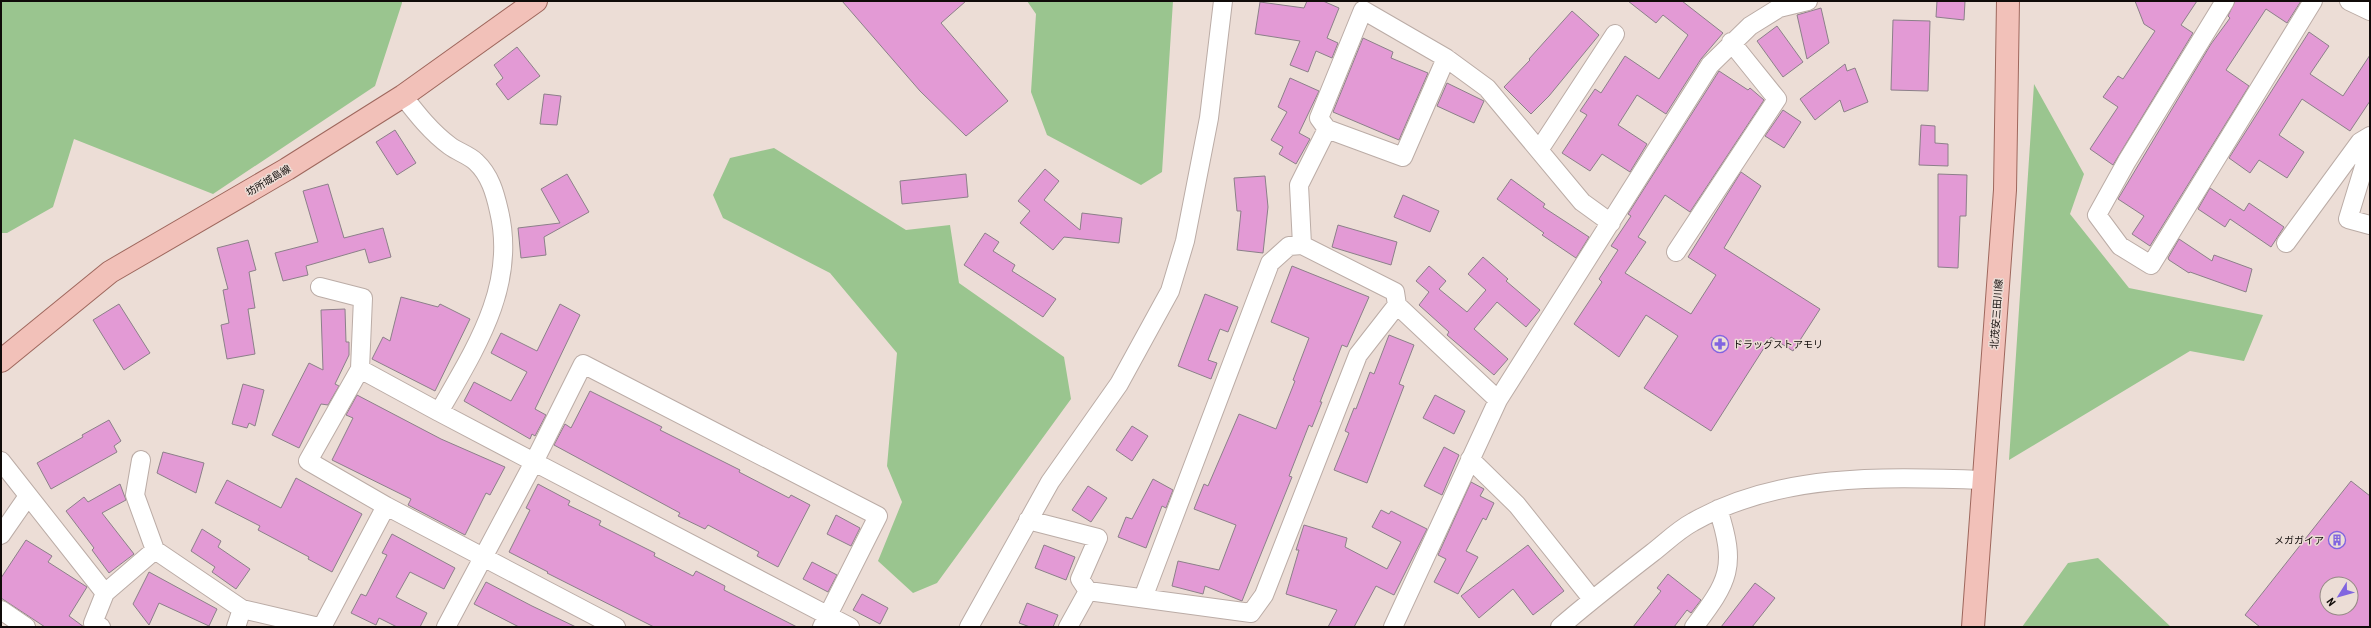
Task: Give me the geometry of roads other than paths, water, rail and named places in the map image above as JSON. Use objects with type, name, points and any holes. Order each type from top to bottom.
[{"type":"main road","name":"坊所城島線","points":[[1,361],[110,272],[287,169],[403,96],[536,1]]},
{"type":"main road","name":"北茂安三田川線","points":[[1973,627],[2005,190],[2008,1]]},
{"type":"street","points":[[969,627],[1050,482],[1119,384],[1170,291],[1185,241],[1209,118],[1223,1]]},
{"type":"street","points":[[1393,627],[1498,400],[1710,65],[1731,42],[1750,26],[1779,8],[1808,1]]},
{"type":"street","points":[[2225,1],[2127,161],[2097,215],[2120,246],[2150,265],[2313,1]]},
{"type":"street","points":[[2349,1],[2370,11]]},
{"type":"street","points":[[1446,58],[1403,157],[1327,128],[1319,118],[1363,10],[1446,58],[1487,88],[1582,202],[1611,223]]},
{"type":"street","points":[[1538,150],[1615,34]]},
{"type":"street","points":[[1676,252],[1777,99],[1731,42]]},
{"type":"street","points":[[403,96],[421,120],[450,146],[476,162],[494,188],[504,231],[503,270],[495,303],[472,353],[439,412]]},
{"type":"street","points":[[1302,245],[1299,185],[1327,128]]},
{"type":"street","points":[[2286,243],[2360,142],[2370,136]]},
{"type":"street","points":[[2370,147],[2348,219],[2370,225]]},
{"type":"street","points":[[1143,598],[1270,263],[1289,246],[1302,245],[1395,292],[1397,305],[1498,400]]},
{"type":"street","points":[[320,287],[363,298],[360,369],[308,461],[386,506],[616,627]]},
{"type":"street","points":[[1028,520],[1098,538],[1080,579],[1088,591],[1251,613],[1264,595],[1358,355],[1397,305]]},
{"type":"street","points":[[446,627],[534,462],[583,364],[878,516],[825,621]]},
{"type":"street","points":[[360,369],[825,621],[850,627]]},
{"type":"street","points":[[1470,458],[1517,505],[1592,599]]},
{"type":"street","points":[[141,460],[135,495],[155,550],[242,609],[320,627],[386,506]]},
{"type":"street","points":[[1,461],[105,593]]},
{"type":"street","points":[[1560,627],[1592,599],[1692,522],[1743,498],[1816,482],[1918,478],[1984,480]]},
{"type":"street","points":[[1,536],[28,496]]},
{"type":"street","points":[[1694,627],[1719,595],[1728,569],[1728,539],[1718,509]]},
{"type":"street","points":[[95,626],[105,593],[155,550]]},
{"type":"street","points":[[1068,627],[1088,591]]},
{"type":"street","points":[[236,627],[242,609]]},
{"type":"street","points":[[1,610],[26,627]]},
{"type":"place","name":"ドラッグストアモリ","points":[[1720,344]]},
{"type":"place","name":"メガガイア","points":[[2337,540]]}]
